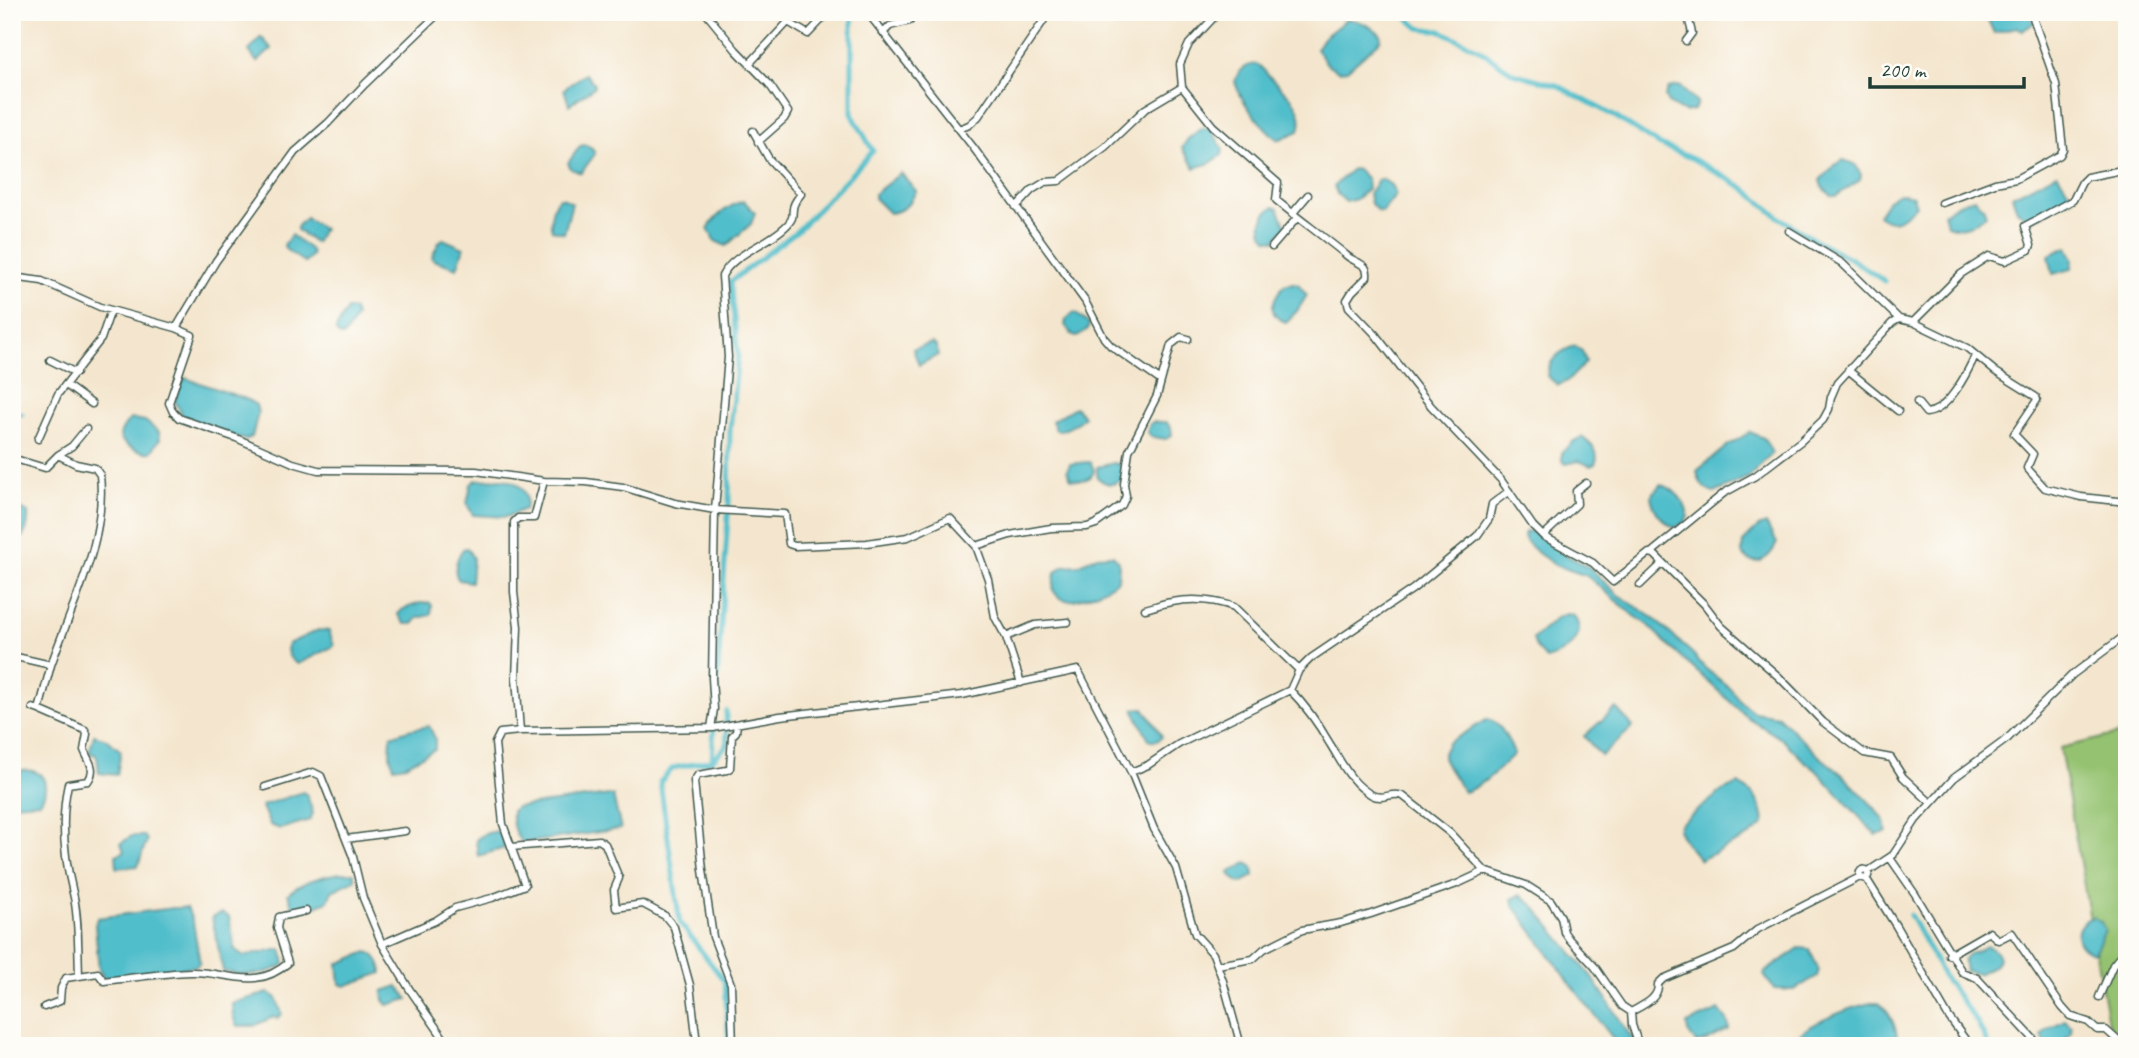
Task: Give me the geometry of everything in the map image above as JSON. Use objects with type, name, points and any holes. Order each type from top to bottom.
[{"type":"street","points":[[176,328],[222,252],[295,152],[440,12]]},
{"type":"street","points":[[705,12],[769,83],[788,112],[784,119],[758,142]]},
{"type":"street","points":[[750,63],[788,22],[808,34],[829,12]]},
{"type":"street","points":[[867,12],[959,129],[1085,301],[1104,338],[1111,346],[1161,381]]},
{"type":"street","points":[[884,32],[890,26],[910,21],[909,12]]},
{"type":"street","points":[[1219,12],[1189,44],[1180,64],[1182,87],[1213,126],[1278,183],[1276,200],[1367,270],[1367,277],[1347,300],[1349,307],[1375,334],[1431,406],[1488,465],[1533,526],[1544,536],[1592,563],[1613,582],[1724,493],[1755,476],[1801,442],[1823,420],[1836,383],[1878,337],[1899,319]]},
{"type":"street","points":[[1686,41],[1692,33],[1689,21],[1692,12]]},
{"type":"street","points":[[1942,203],[1995,183],[2016,179],[2060,155],[2063,149],[2056,84],[2031,12]]},
{"type":"street","points":[[959,129],[970,125],[985,108],[1044,20]]},
{"type":"street","points":[[1016,207],[1032,190],[1045,182],[1059,181],[1105,147],[1145,109],[1182,87]]},
{"type":"street","points":[[712,728],[717,510],[728,357],[722,276],[726,267],[762,245],[789,223],[794,216],[794,205],[801,194],[769,159],[753,131]]},
{"type":"street","points":[[1913,322],[1961,274],[1989,256],[2008,261],[2029,250],[2031,245],[2025,226],[2073,200],[2082,181],[2087,177],[2127,169]]},
{"type":"street","points":[[1272,247],[1308,195]]},
{"type":"street","points":[[1789,231],[1842,263],[1899,319],[1913,322],[1952,340],[2036,397],[2037,400],[2014,434],[2033,454],[2027,468],[2045,488],[2081,497],[2127,502]]},
{"type":"street","points":[[12,277],[42,281],[111,310],[192,335],[169,403],[173,412],[179,418],[236,438],[293,463],[318,470],[476,471],[544,481],[586,482],[623,487],[675,503],[717,510],[785,514],[787,539],[789,544],[795,546],[867,543],[908,537],[950,519],[976,546],[988,579],[995,617],[1006,637],[1021,683]]},
{"type":"street","points":[[38,439],[58,394],[102,339],[111,310]]},
{"type":"street","points":[[976,546],[1010,535],[1051,528],[1087,527],[1096,524],[1122,505],[1126,496],[1124,484],[1129,451],[1150,414],[1171,345],[1181,337],[1188,339]]},
{"type":"street","points":[[1917,402],[1926,413],[1934,411],[1963,382],[1975,356]]},
{"type":"street","points":[[50,360],[76,373]]},
{"type":"street","points":[[1848,370],[1898,411]]},
{"type":"street","points":[[66,385],[92,404]]},
{"type":"street","points":[[12,458],[45,468],[72,446],[86,429]]},
{"type":"street","points":[[58,455],[76,464],[95,468],[100,475],[101,484],[99,516],[86,574],[36,709],[85,730],[87,734],[83,750],[91,762],[91,776],[88,781],[68,785],[63,817],[65,846],[74,894],[79,976]]},
{"type":"street","points":[[520,732],[516,678],[518,627],[514,592],[514,522],[518,518],[534,518],[544,481]]},
{"type":"street","points":[[1544,536],[1577,504],[1576,491],[1586,483]]},
{"type":"street","points":[[1131,772],[1149,765],[1179,744],[1290,690],[1300,670],[1311,658],[1413,589],[1476,536],[1489,519],[1492,504],[1509,491]]},
{"type":"street","points":[[1651,553],[1705,605],[1721,626],[1779,677],[1801,703],[1864,753],[1891,758],[1903,777],[1931,803]]},
{"type":"street","points":[[1640,585],[1662,564]]},
{"type":"street","points":[[1144,609],[1171,602],[1221,603],[1234,607],[1300,670]]},
{"type":"street","points":[[1006,637],[1035,625],[1068,622]]},
{"type":"street","points":[[1631,1012],[1654,997],[1659,990],[1658,984],[1663,979],[1734,949],[1758,929],[1865,876],[1890,858],[1931,803],[1954,778],[2007,738],[2072,675],[2127,634]]},
{"type":"street","points":[[12,656],[51,665]]},
{"type":"street","points":[[382,944],[455,908],[492,898],[525,884],[503,824],[495,743],[500,733],[712,728],[780,716],[962,695],[1078,670],[1131,772],[1154,829],[1177,868],[1195,934],[1213,954],[1241,1046]]},
{"type":"street","points":[[1290,690],[1303,704],[1354,782],[1373,796],[1403,796],[1450,833],[1485,871],[1526,885],[1551,901],[1561,917],[1564,932],[1569,939],[1595,967],[1622,1006],[1631,1012]]},
{"type":"street","points":[[733,1046],[731,984],[713,937],[704,881],[694,781],[698,775],[730,768],[735,724]]},
{"type":"street","points":[[265,787],[318,772],[331,797],[363,898],[382,944],[449,1046]]},
{"type":"street","points":[[346,839],[405,831]]},
{"type":"street","points":[[510,847],[599,840],[605,844],[619,877],[614,890],[616,908],[643,904],[664,916],[674,927],[690,985],[696,1035]]},
{"type":"street","points":[[1890,858],[1962,972],[1977,978],[2040,1046]]},
{"type":"street","points":[[1217,965],[1253,959],[1264,949],[1302,930],[1371,914],[1457,884],[1485,871]]},
{"type":"street","points":[[1865,876],[1948,1016],[1970,1046]]},
{"type":"street","points":[[44,1007],[60,1002],[61,988],[66,978],[98,973],[104,981],[192,972],[229,975],[239,979],[280,970],[288,963],[277,928],[279,917],[306,911]]},
{"type":"street","points":[[1950,955],[1989,932],[1998,940],[2012,933],[2070,1016],[2088,1022],[2097,1030],[2106,1030],[2124,1046]]},
{"type":"street","points":[[2099,997],[2113,965],[2127,948]]},
{"type":"street","points":[[1631,1012],[1638,1045]]},
{"type":"green space","points":[[2127,732],[2127,1046],[2112,1046],[2060,748]]},
{"type":"water","points":[[1984,12],[2027,12],[2034,23],[2023,30],[2016,27],[1994,33]]},
{"type":"water","points":[[1347,19],[1370,26],[1381,35],[1381,40],[1347,70],[1338,71],[1327,64],[1316,49],[1323,38]]},
{"type":"water","points":[[261,37],[272,49],[257,62],[249,51]]},
{"type":"water","points":[[1257,64],[1293,100],[1300,114],[1299,131],[1278,140],[1247,106],[1235,82],[1243,69]]},
{"type":"water","points":[[585,74],[594,83],[594,87],[569,105],[564,89]]},
{"type":"water","points":[[1679,86],[1697,103],[1694,110],[1684,112],[1668,103],[1665,97],[1669,88]]},
{"type":"water","points":[[1202,128],[1210,128],[1223,149],[1222,155],[1195,168],[1182,148],[1188,139]]},
{"type":"water","points":[[580,146],[592,148],[595,154],[581,173],[571,169],[568,163]]},
{"type":"water","points":[[1843,160],[1855,164],[1861,175],[1860,180],[1832,196],[1822,187],[1820,180]]},
{"type":"water","points":[[1352,169],[1358,170],[1367,179],[1368,189],[1356,199],[1346,202],[1337,194],[1334,186]]},
{"type":"water","points":[[901,173],[916,191],[906,206],[889,213],[874,198],[874,194]]},
{"type":"water","points":[[2057,173],[2073,198],[2029,221],[2017,210],[2012,196]]},
{"type":"water","points":[[1382,179],[1391,185],[1396,195],[1383,211],[1379,212],[1371,204],[1369,194],[1377,181]]},
{"type":"water","points":[[1899,193],[1913,196],[1916,205],[1894,221],[1878,215],[1888,200]]},
{"type":"water","points":[[559,198],[572,203],[564,233],[552,230],[551,222],[555,204]]},
{"type":"water","points":[[1974,198],[1984,208],[1986,215],[1968,226],[1959,228],[1947,225],[1944,213]]},
{"type":"water","points":[[744,201],[755,213],[751,224],[726,246],[715,241],[708,229],[711,224],[728,208]]},
{"type":"water","points":[[1273,207],[1278,208],[1286,226],[1275,240],[1267,239],[1262,226],[1266,214]]},
{"type":"water","points":[[306,218],[323,229],[315,243],[297,230],[297,226]]},
{"type":"water","points":[[291,235],[311,250],[312,255],[305,263],[285,249],[284,245]]},
{"type":"water","points":[[443,239],[464,248],[457,268],[433,260],[439,242]]},
{"type":"water","points":[[2067,247],[2073,259],[2072,269],[2053,274],[2049,255]]},
{"type":"water","points":[[1298,284],[1307,295],[1286,322],[1275,315],[1273,305],[1284,285]]},
{"type":"water","points":[[347,309],[354,310],[356,317],[344,336],[340,336],[336,329]]},
{"type":"water","points":[[1073,313],[1089,324],[1088,329],[1077,337],[1073,336],[1065,325]]},
{"type":"water","points":[[932,343],[936,346],[938,355],[919,365],[913,349]]},
{"type":"water","points":[[1575,346],[1582,351],[1586,362],[1568,381],[1558,385],[1547,376],[1550,365],[1560,353]]},
{"type":"water","points":[[185,378],[256,405],[258,413],[252,437],[245,440],[184,419],[175,401]]},
{"type":"water","points":[[1075,407],[1084,416],[1063,430],[1056,430],[1052,421]]},
{"type":"water","points":[[129,420],[145,421],[159,432],[160,439],[151,452],[133,448],[122,440],[122,430]]},
{"type":"water","points":[[1153,422],[1166,422],[1172,435],[1166,439],[1152,437],[1147,432]]},
{"type":"water","points":[[1750,432],[1764,438],[1772,453],[1749,477],[1714,493],[1704,488],[1697,471],[1727,446]]},
{"type":"water","points":[[1582,437],[1596,452],[1595,464],[1591,466],[1579,461],[1566,464],[1562,461],[1562,453],[1572,442]]},
{"type":"water","points":[[1088,462],[1094,470],[1091,476],[1082,480],[1071,479],[1067,470],[1070,464]]},
{"type":"water","points":[[1114,463],[1124,466],[1122,480],[1109,484],[1097,477],[1097,467]]},
{"type":"water","points":[[503,479],[522,488],[526,497],[525,509],[506,517],[473,515],[467,504],[471,484],[476,480]]},
{"type":"water","points":[[1660,485],[1674,492],[1687,511],[1685,522],[1675,528],[1659,515],[1652,501],[1651,496]]},
{"type":"water","points":[[23,510],[28,513],[28,520],[26,531],[20,540],[12,533],[12,511]]},
{"type":"water","points":[[1766,524],[1777,543],[1771,553],[1762,560],[1757,562],[1747,559],[1742,554],[1743,542],[1758,527]]},
{"type":"water","points":[[1531,531],[1560,552],[1590,568],[1617,594],[1652,617],[1754,712],[1778,716],[1872,805],[1884,819],[1887,832],[1876,835],[1816,770],[1783,740],[1747,717],[1647,624],[1587,576],[1555,565],[1538,553],[1524,536],[1525,532]]},
{"type":"water","points":[[467,548],[473,558],[471,582],[459,580],[456,573],[459,556],[463,549]]},
{"type":"water","points":[[1113,555],[1119,562],[1118,580],[1114,583],[1078,599],[1062,599],[1054,592],[1055,573],[1064,566],[1078,565],[1097,556]]},
{"type":"water","points":[[420,603],[432,605],[431,615],[418,618],[413,624],[405,624],[398,614],[403,609]]},
{"type":"water","points":[[1573,615],[1578,622],[1577,636],[1568,648],[1546,659],[1536,648],[1533,639],[1558,617]]},
{"type":"water","points":[[318,630],[329,631],[334,646],[298,664],[293,661],[288,653],[288,644]]},
{"type":"water","points":[[1144,708],[1161,734],[1162,737],[1157,741],[1150,741],[1134,711]]},
{"type":"water","points":[[1616,708],[1633,727],[1601,756],[1584,736]]},
{"type":"water","points":[[1488,719],[1501,729],[1514,754],[1485,781],[1464,792],[1448,768],[1443,753],[1448,743]]},
{"type":"water","points":[[429,726],[435,738],[435,749],[406,765],[394,767],[390,756],[391,736]]},
{"type":"water","points":[[94,735],[106,739],[121,751],[117,775],[99,773],[97,756],[89,752]]},
{"type":"water","points":[[12,770],[36,772],[43,778],[44,795],[40,802],[12,804]]},
{"type":"water","points":[[1738,784],[1757,800],[1764,824],[1750,836],[1700,860],[1678,830],[1680,824],[1722,791]]},
{"type":"water","points":[[303,792],[307,795],[313,813],[310,820],[280,829],[270,825],[263,805]]},
{"type":"water","points":[[613,796],[621,829],[523,843],[515,833],[512,811],[516,807]]},
{"type":"water","points":[[497,831],[505,848],[478,856],[476,840],[484,834]]},
{"type":"water","points":[[132,836],[144,836],[147,840],[138,866],[117,868],[116,855],[124,852],[121,843]]},
{"type":"water","points":[[1247,863],[1253,867],[1254,876],[1241,883],[1236,881],[1229,873]]},
{"type":"water","points":[[340,873],[354,873],[355,880],[332,891],[328,901],[308,909],[297,909],[292,905],[288,894],[299,886]]},
{"type":"water","points":[[1520,895],[1533,905],[1592,977],[1637,1046],[1619,1046],[1576,991],[1514,906],[1512,899]]},
{"type":"water","points":[[187,908],[193,922],[200,963],[197,966],[110,979],[103,977],[99,970],[95,925],[97,918]]},
{"type":"water","points":[[222,913],[229,917],[235,950],[244,956],[282,949],[285,964],[271,971],[255,974],[223,971],[212,917]]},
{"type":"water","points":[[2093,917],[2101,922],[2105,930],[2094,953],[2082,946],[2077,936],[2081,925]]},
{"type":"water","points":[[1986,946],[1998,954],[1999,959],[1995,965],[1978,974],[1965,971],[1963,961],[1967,955]]},
{"type":"water","points":[[1799,948],[1809,949],[1819,970],[1817,976],[1794,990],[1774,989],[1764,975],[1765,972]]},
{"type":"water","points":[[367,952],[378,960],[382,973],[345,986],[340,984],[338,964]]},
{"type":"water","points":[[398,986],[408,999],[388,1005],[383,991]]},
{"type":"water","points":[[268,993],[276,997],[282,1014],[278,1018],[273,1017],[254,1026],[237,1026],[232,1003]]},
{"type":"water","points":[[1879,1003],[1890,1017],[1897,1035],[1896,1046],[1789,1046],[1813,1025],[1838,1013]]},
{"type":"water","points":[[1719,1010],[1728,1022],[1729,1029],[1707,1041],[1696,1043],[1688,1032],[1687,1024]]},
{"type":"water","points":[[2065,1020],[2071,1026],[2071,1032],[2059,1046],[2046,1046],[2042,1035],[2047,1029]]},
{"type":"waterway","points":[[716,698],[729,502],[730,428],[738,355],[730,282],[798,230],[873,151],[852,114],[852,12]]},
{"type":"waterway","points":[[1401,12],[1419,28],[1441,31],[1477,48],[1513,73],[1557,85],[1656,143],[1693,159],[1744,188],[1780,218],[1884,281]]},
{"type":"waterway","points":[[12,413],[22,414]]},
{"type":"waterway","points":[[726,711],[727,745],[712,760],[673,768],[660,782],[680,923],[725,982],[729,1046]]},
{"type":"waterway","points":[[712,760],[714,725]]},
{"type":"waterway","points":[[1910,915],[1945,979],[1977,1022],[1989,1046]]}]
